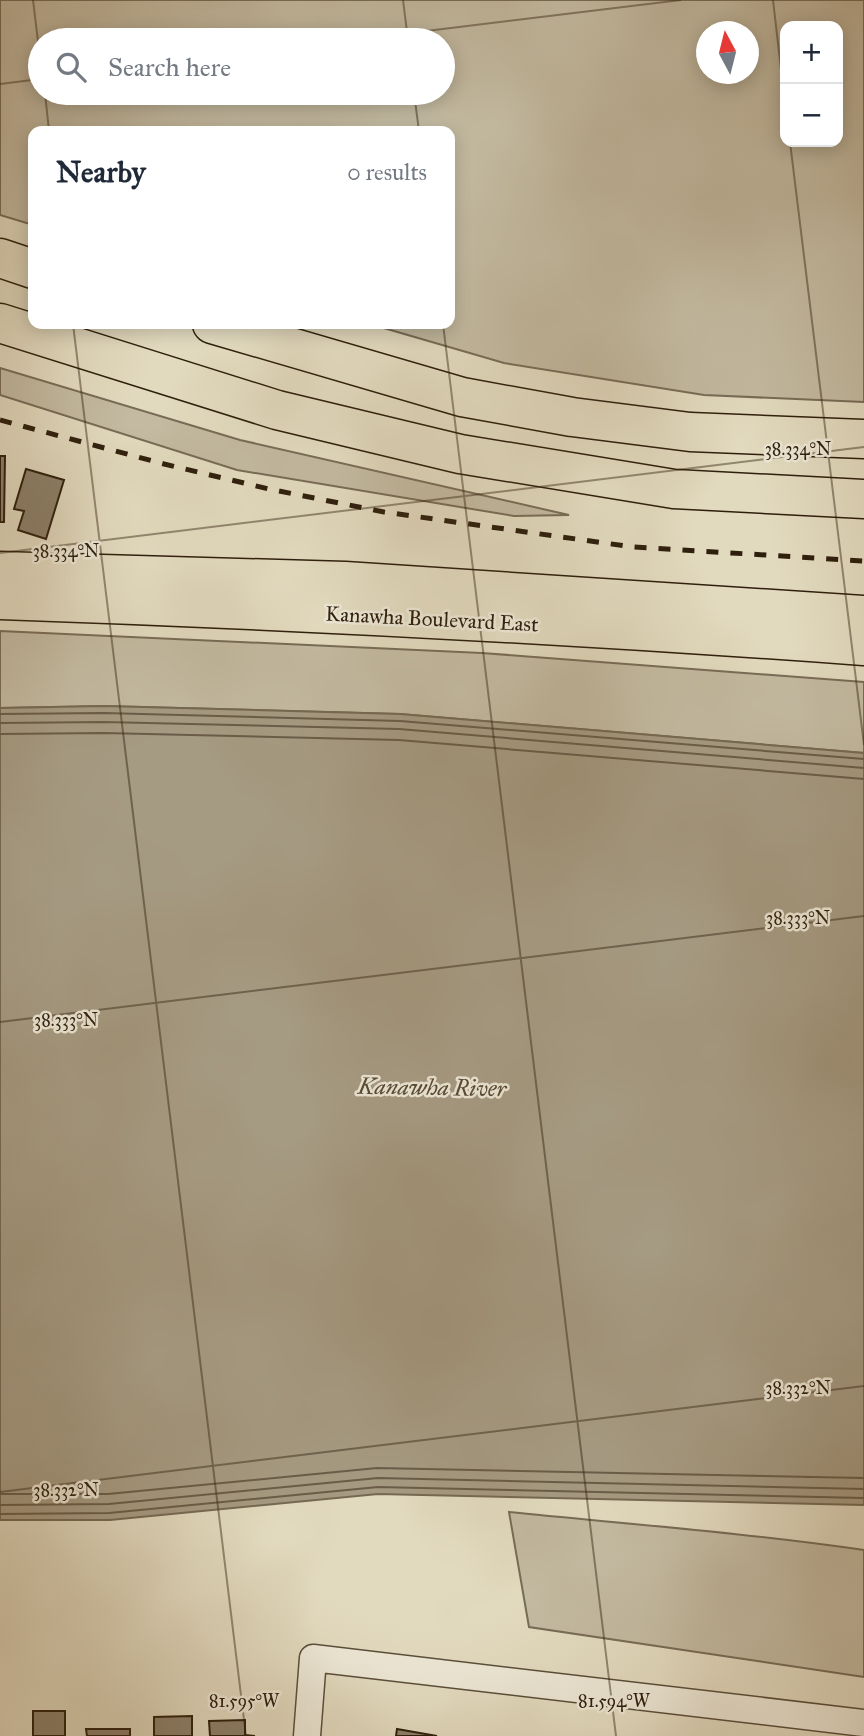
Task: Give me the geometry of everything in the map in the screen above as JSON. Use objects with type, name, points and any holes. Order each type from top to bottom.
[{"type":"main road","points":[[0,258],[28,267]]},
{"type":"main road","points":[[0,323],[277,410],[460,454],[674,489],[864,499]]},
{"type":"main road","points":[[229,329],[462,397],[572,417],[690,432],[864,439]]},
{"type":"main road","name":"Kanawha Boulevard East","points":[[0,571],[345,581],[864,615]]},
{"type":"main road","name":"Kanawha Boulevard East","points":[[0,600],[294,611],[864,646]]},
{"type":"street","points":[[307,1736],[313,1658],[864,1723]]},
{"type":"shaded area","points":[[0,0],[864,0],[864,402],[704,395],[504,363],[387,329],[455,329],[455,126],[28,126],[28,223],[0,215]]},
{"type":"shaded area","points":[[0,368],[240,440],[569,515],[514,516],[237,470],[0,395]]},
{"type":"shaded area","points":[[0,631],[482,653],[864,682],[864,753],[400,714],[104,706],[0,708]]},
{"type":"shaded area","points":[[509,1512],[864,1550],[864,1677],[529,1627]]},
{"type":"water","name":"Kanawha River","points":[[104,706],[400,714],[864,753],[864,1505],[378,1494],[110,1520],[0,1520],[0,708]]},
{"type":"building","points":[[0,456],[5,456],[4,522],[0,522]]},
{"type":"building","points":[[26,469],[64,480],[46,539],[18,530],[24,511],[14,509]]},
{"type":"building","points":[[33,1711],[65,1711],[65,1736],[33,1736]]},
{"type":"building","points":[[192,1716],[192,1736],[154,1736],[154,1717]]},
{"type":"building","points":[[245,1720],[245,1735],[255,1736],[210,1736],[209,1721]]},
{"type":"building","points":[[86,1729],[130,1729],[130,1736],[87,1736]]},
{"type":"building","points":[[397,1729],[437,1736],[396,1736]]},
{"type":"railway","points":[[0,420],[164,464],[384,512],[633,547],[864,561]]}]
